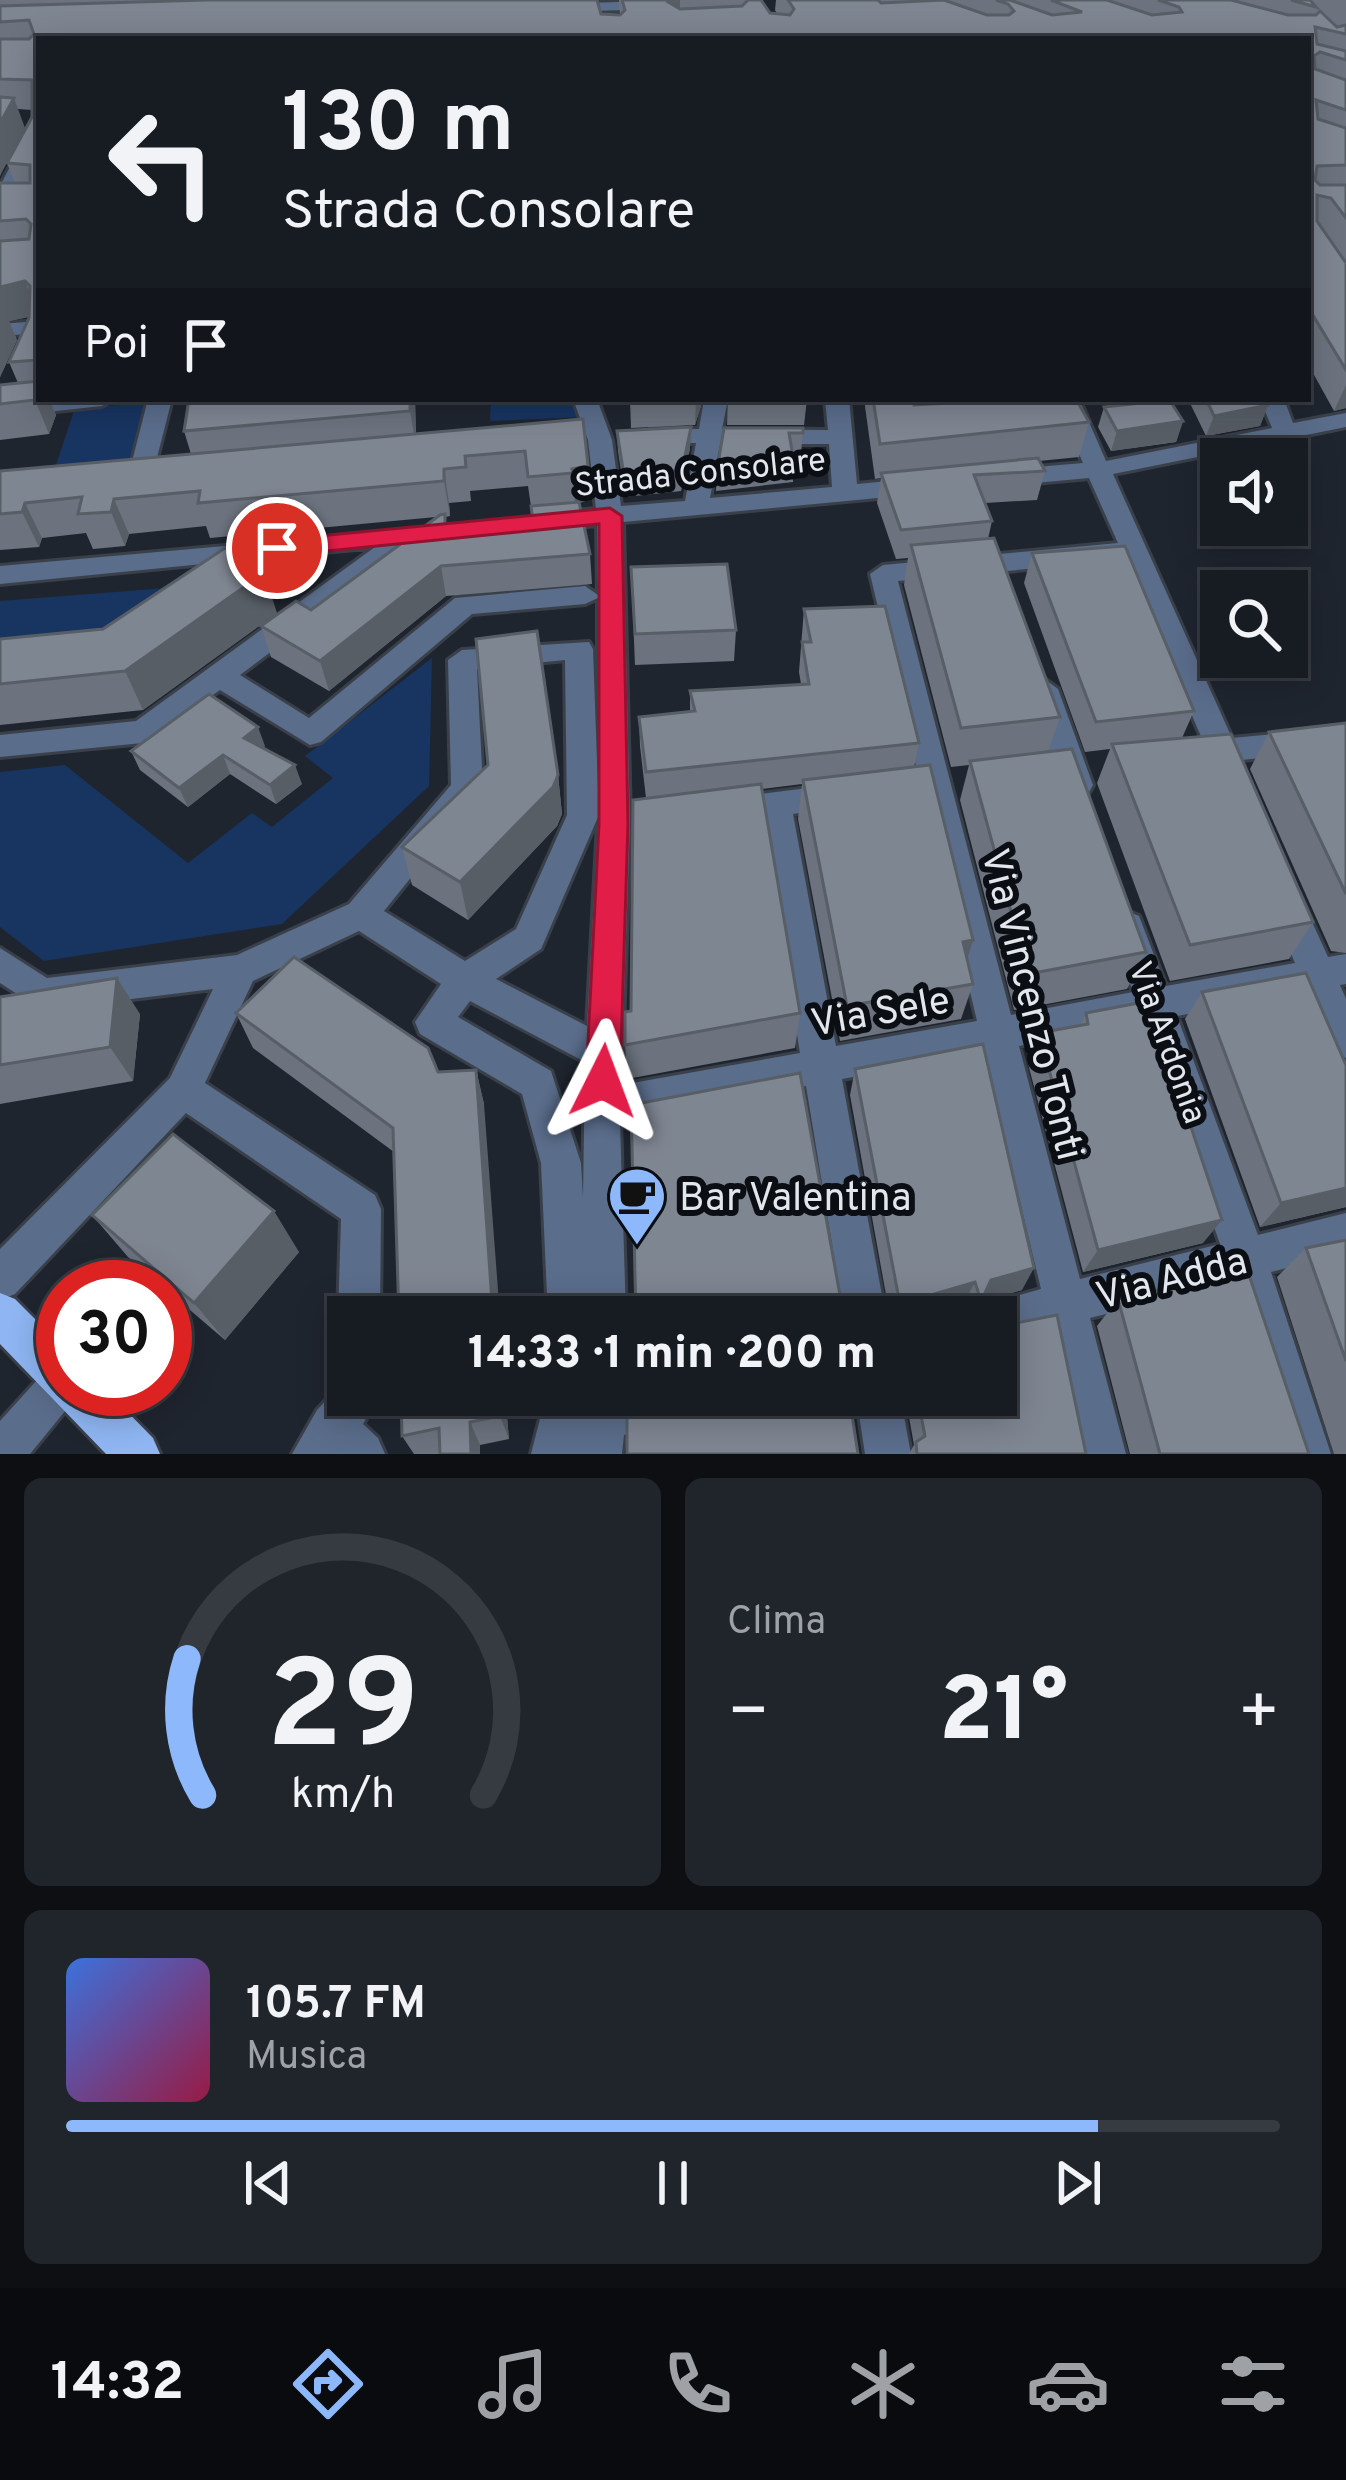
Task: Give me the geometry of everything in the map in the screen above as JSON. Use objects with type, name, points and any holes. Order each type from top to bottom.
[{"type":"main road","points":[[0,1314],[36,1352]]},
{"type":"main road","points":[[100,1416],[137,1454]]},
{"type":"street","points":[[543,9],[606,10],[686,3],[680,28]]},
{"type":"street","points":[[6,205],[36,135]]},
{"type":"street","points":[[0,329],[36,332]]},
{"type":"street","points":[[4,403],[36,402]]},
{"type":"street","points":[[139,482],[159,402]]},
{"type":"street","points":[[568,1296],[561,1163],[538,1083],[433,1022],[465,980],[529,939],[583,815],[610,516],[589,441],[584,402]]},
{"type":"street","points":[[696,508],[715,402]]},
{"type":"street","points":[[837,402],[845,493]]},
{"type":"street","points":[[1068,402],[1102,469],[1240,791]]},
{"type":"street","points":[[1273,402],[1285,432]]},
{"type":"street","name":"Strada Consolare","points":[[520,525],[1102,469],[1192,440],[1285,432],[1346,420]]},
{"type":"street","points":[[589,441],[839,437]]},
{"type":"street","points":[[0,575],[475,529]]},
{"type":"street","points":[[0,746],[142,732],[407,536]]},
{"type":"street","points":[[1013,605],[998,564],[1136,550]]},
{"type":"street","points":[[201,580],[234,552]]},
{"type":"street","name":"Via Vincenzo Tonti","points":[[998,564],[884,574],[1103,1454]]},
{"type":"street","points":[[221,677],[310,734],[465,605],[585,595]]},
{"type":"street","points":[[1028,646],[1060,770],[1086,812]]},
{"type":"street","points":[[0,963],[42,994],[240,970],[361,914],[467,788],[462,660],[579,649],[597,678],[625,822],[602,1107],[605,1296]]},
{"type":"street","points":[[1157,758],[1346,738]]},
{"type":"street","points":[[1060,770],[1114,764]]},
{"type":"street","points":[[706,812],[867,793]]},
{"type":"street","points":[[775,804],[861,1296]]},
{"type":"street","points":[[1274,873],[1331,972],[1346,1041]]},
{"type":"street","name":"Via Ardonia","points":[[1117,898],[1246,1258],[1308,1454]]},
{"type":"street","points":[[361,914],[465,980],[605,1054]]},
{"type":"street","points":[[0,1279],[183,1090],[240,970]]},
{"type":"street","name":"Via Sele","points":[[602,1107],[1331,972]]},
{"type":"street","points":[[183,1090],[362,1209],[360,1296]]},
{"type":"street","name":"Via Adda","points":[[1017,1316],[1346,1233]]},
{"type":"street","points":[[0,1454],[36,1412]]},
{"type":"street","points":[[554,1454],[594,1416]]},
{"type":"street","points":[[882,1416],[888,1454]]},
{"type":"shaded area","points":[[491,402],[575,402],[583,417],[490,421]]},
{"type":"shaded area","points":[[152,403],[137,460],[56,465],[75,408]]},
{"type":"shaded area","points":[[179,587],[104,638],[0,646],[0,601]]},
{"type":"shaded area","points":[[432,658],[429,786],[282,924],[44,961],[0,927],[0,772],[65,765],[188,863],[252,813],[272,827],[333,778],[305,756]]},
{"type":"building","points":[[206,0],[597,0],[601,14],[620,15],[625,10],[622,0],[670,0],[680,9],[742,6],[748,0],[761,0],[770,13],[790,15],[794,9],[788,0],[944,0],[987,15],[1009,15],[1014,11],[1008,4],[996,0],[1010,0],[1052,15],[1082,12],[1051,0],[1107,0],[1152,15],[1182,12],[1158,0],[1231,0],[1288,15],[1320,11],[1337,27],[1346,25],[1346,34],[1315,27],[1317,44],[1346,51],[1346,60],[1320,52],[1314,56],[1315,69],[1346,80],[1346,110],[1316,100],[1318,119],[1346,128],[1346,165],[1317,166],[1315,180],[1320,185],[1346,185],[1346,218],[1331,198],[1317,195],[1317,221],[1346,263],[1346,370],[1311,312],[1311,36],[36,36],[36,360],[9,362],[29,318],[30,286],[25,281],[0,287],[0,241],[29,239],[31,224],[26,219],[0,221],[0,183],[30,183],[30,165],[7,163],[32,117],[32,80],[0,79],[0,39],[29,39],[34,34],[29,20],[0,22],[0,6]]},
{"type":"building","points":[[0,97],[14,98],[0,123]]},
{"type":"building","points":[[36,381],[35,400],[0,404],[0,385]]},
{"type":"building","points":[[189,402],[410,402],[410,411],[184,431]]},
{"type":"building","points":[[873,402],[1078,402],[1089,422],[880,444]]},
{"type":"building","points":[[1171,402],[1183,421],[1117,431],[1104,407]]},
{"type":"building","points":[[1207,402],[1268,405],[1214,416]]},
{"type":"building","points":[[583,419],[588,466],[572,469],[573,473],[528,477],[525,451],[465,456],[466,467],[444,469],[444,481],[198,503],[200,491],[114,499],[111,512],[78,514],[82,497],[25,503],[22,512],[0,514],[0,471]]},
{"type":"building","points":[[691,427],[682,470],[624,476],[617,431]]},
{"type":"building","points":[[724,428],[803,428],[803,433],[789,433],[794,462],[717,470]]},
{"type":"building","points":[[1038,458],[1045,471],[974,475],[992,521],[901,530],[881,473]]},
{"type":"building","points":[[579,502],[590,554],[441,566],[320,661],[261,626],[296,601],[311,610],[440,515],[445,514],[445,529],[533,520],[531,506]]},
{"type":"building","points":[[994,538],[1060,717],[961,728],[911,545]]},
{"type":"building","points":[[1125,546],[1194,711],[1096,722],[1032,553]]},
{"type":"building","points":[[225,548],[264,573],[125,671],[0,684],[0,639],[103,629]]},
{"type":"building","points":[[727,564],[736,630],[635,634],[631,567]]},
{"type":"building","points":[[885,606],[919,743],[646,772],[639,717],[695,711],[690,691],[809,684],[802,642],[811,642],[804,609]]},
{"type":"building","points":[[537,631],[558,775],[553,787],[460,882],[402,847],[488,765],[476,639]]},
{"type":"building","points":[[209,694],[258,727],[244,738],[295,765],[270,785],[223,755],[179,788],[131,751]]},
{"type":"building","points":[[1346,723],[1346,894],[1269,732]]},
{"type":"building","points":[[1231,734],[1313,922],[1190,945],[1112,744]]},
{"type":"building","points":[[1072,749],[1146,952],[1028,974],[970,761]]},
{"type":"building","points":[[930,765],[973,940],[963,942],[973,984],[847,1006],[803,780]]},
{"type":"building","points":[[761,784],[800,1013],[625,1045],[625,1012],[631,1011],[633,800]]},
{"type":"building","points":[[294,957],[428,1048],[438,1072],[476,1070],[492,1296],[398,1296],[393,1128],[236,1013]]},
{"type":"building","points":[[1306,973],[1346,1065],[1346,1188],[1281,1203],[1202,992]]},
{"type":"building","points":[[117,978],[110,1047],[0,1065],[0,997]]},
{"type":"building","points":[[1149,1001],[1222,1220],[1098,1250],[1039,1033],[1088,1024],[1086,1013]]},
{"type":"building","points":[[983,1044],[1034,1268],[991,1280],[983,1296],[975,1282],[927,1296],[898,1296],[855,1069]]},
{"type":"building","points":[[800,1073],[840,1296],[636,1296],[631,1105]]},
{"type":"building","points":[[173,1134],[274,1211],[194,1303],[192,1260],[144,1260],[92,1215]]},
{"type":"building","points":[[1346,1240],[1346,1361],[1306,1248]]},
{"type":"building","points":[[1247,1269],[1309,1454],[1160,1454],[1118,1299]]},
{"type":"building","points":[[1057,1315],[1086,1454],[917,1454],[916,1442],[925,1436],[921,1416],[1017,1416],[1017,1323]]},
{"type":"building","points":[[402,1416],[500,1416],[470,1422],[471,1454],[440,1454],[439,1428],[402,1436]]},
{"type":"building","points":[[852,1416],[858,1454],[627,1454],[627,1418]]},
{"type":"place","name":"Bar Valentina","points":[[637,1247]]},
{"type":"route","points":[[277,548],[610,516],[614,824],[603,1081]]}]
